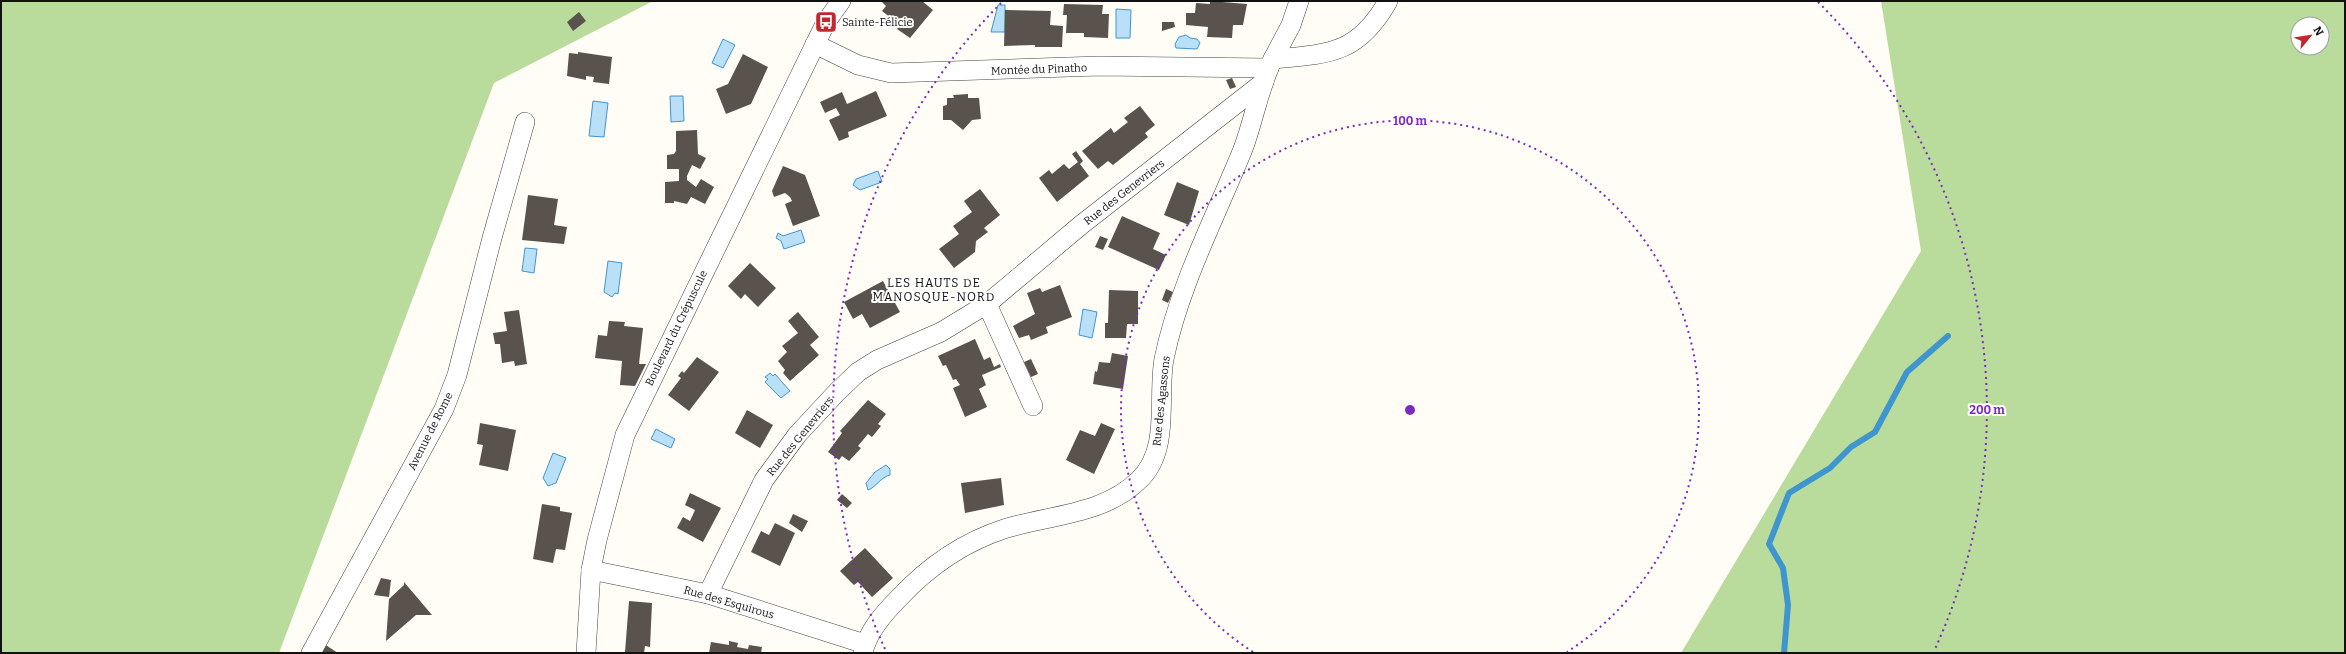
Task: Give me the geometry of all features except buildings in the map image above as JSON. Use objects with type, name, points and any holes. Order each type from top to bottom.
[{"type":"street","points":[[826,22],[828,1]]},
{"type":"street","points":[[826,22],[841,1]]},
{"type":"street","points":[[1269,70],[1291,25],[1299,1]]},
{"type":"street","name":"Montée du Pinatho","points":[[815,44],[858,65],[891,73],[1099,66],[1269,70],[1342,49],[1356,41],[1368,30],[1388,1]]},
{"type":"street","name":"Boulevard du Crépuscule","points":[[586,653],[591,570],[618,458],[632,417],[826,22]]},
{"type":"street","name":"Rue des Genevriers","points":[[708,594],[764,480],[798,436],[837,392],[858,372],[877,360],[941,332],[987,304],[1269,70]]},
{"type":"street","name":"Rue des Agassons","points":[[864,648],[889,608],[906,590],[922,575],[960,549],[1003,529],[1111,501],[1140,480],[1151,464],[1160,431],[1164,361],[1176,310],[1243,148],[1269,70]]},
{"type":"street","name":"Avenue de Rome","points":[[311,653],[444,409],[457,375],[492,238],[525,122]]},
{"type":"street","points":[[987,304],[1033,406]]},
{"type":"street","name":"Rue des Esquirous","points":[[591,570],[708,594],[864,648]]},
{"type":"green space","points":[[1,1],[653,1],[494,83],[279,653],[1,653]]},
{"type":"green space","points":[[1881,1],[2345,1],[2345,653],[1681,653],[1921,251]]},
{"type":"water","points":[[998,5],[1005,5],[1005,32],[991,32]]},
{"type":"water","points":[[1116,9],[1131,10],[1130,38],[1116,38]]},
{"type":"water","points":[[1186,35],[1190,38],[1197,39],[1200,43],[1197,49],[1176,48],[1175,44],[1179,37]]},
{"type":"water","points":[[723,39],[735,45],[723,68],[712,63]]},
{"type":"water","points":[[670,96],[683,96],[684,121],[671,122]]},
{"type":"water","points":[[593,101],[608,103],[604,137],[589,136]]},
{"type":"water","points":[[878,171],[882,182],[860,190],[853,185],[856,179]]},
{"type":"water","points":[[801,230],[805,242],[784,249],[781,241],[776,238],[778,233],[783,236]]},
{"type":"water","points":[[525,248],[537,249],[534,273],[522,271]]},
{"type":"water","points":[[608,261],[622,263],[618,294],[615,293],[612,297],[604,292]]},
{"type":"water","points":[[1083,309],[1097,312],[1092,338],[1079,335]]},
{"type":"water","points":[[770,373],[773,376],[775,374],[790,391],[781,398],[765,382],[768,379],[765,377]]},
{"type":"water","points":[[656,429],[675,439],[671,448],[651,439]]},
{"type":"water","points":[[553,453],[566,458],[556,483],[548,486],[543,478]]},
{"type":"water","points":[[886,465],[890,469],[890,475],[868,490],[866,483],[875,472]]},
{"type":"waterway","points":[[1784,653],[1788,605],[1783,568],[1769,544],[1789,493],[1830,468],[1851,447],[1875,432],[1907,372],[1948,336]]},
{"type":"place","name":"Sainte-Félicie","points":[[826,22]]},
{"type":"district","name":"LES HAUTS DE MANOSQUE-NORD","points":[[934,290]]}]
